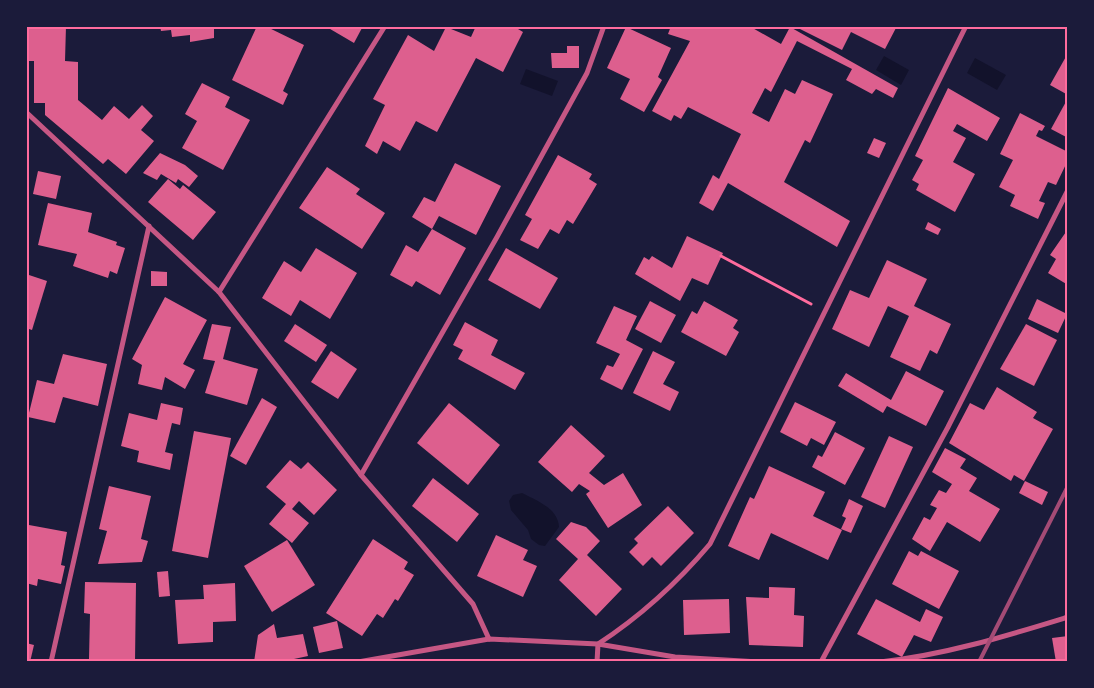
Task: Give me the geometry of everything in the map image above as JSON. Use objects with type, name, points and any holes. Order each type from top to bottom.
[{"type":"street","points":[[219,292],[385,26]]},
{"type":"street","points":[[361,475],[497,237],[582,82],[604,26]]},
{"type":"street","points":[[598,644],[637,618],[683,576],[710,544],[966,26]]},
{"type":"street","points":[[26,112],[219,292],[361,475],[473,604],[489,639]]},
{"type":"street","points":[[821,662],[948,426],[1068,190]]},
{"type":"street","points":[[52,662],[149,226]]},
{"type":"street","points":[[880,662],[952,650],[990,641],[1068,617]]},
{"type":"street","points":[[358,662],[489,639],[598,644],[675,657],[759,662]]},
{"type":"street","points":[[597,661],[598,644]]},
{"type":"path","points":[[722,256],[824,311]]},
{"type":"shaded area","points":[[884,56],[909,70],[901,85],[876,70]]},
{"type":"shaded area","points":[[975,58],[1006,75],[997,90],[967,73]]},
{"type":"shaded area","points":[[526,69],[558,81],[552,96],[520,84]]},
{"type":"shaded area","points":[[522,493],[546,506],[558,520],[559,527],[545,546],[539,545],[531,539],[528,530],[511,510],[509,501],[513,495]]},
{"type":"building","points":[[26,26],[66,26],[65,61],[78,62],[78,100],[102,120],[114,106],[129,119],[142,105],[153,116],[141,130],[154,141],[126,174],[108,159],[103,164],[45,115],[45,103],[34,103],[34,61],[26,61]]},
{"type":"building","points":[[160,26],[224,27],[214,29],[214,38],[190,42],[190,35],[172,37],[171,30],[161,31]]},
{"type":"building","points":[[257,26],[265,26],[304,45],[283,91],[288,94],[283,105],[232,80]]},
{"type":"building","points":[[325,26],[363,26],[354,43]]},
{"type":"building","points":[[476,26],[513,26],[523,32],[503,72],[476,58],[437,132],[416,121],[400,151],[383,141],[377,154],[365,146],[385,105],[373,99],[408,35],[434,51],[446,27],[471,37]]},
{"type":"building","points":[[671,26],[749,26],[781,44],[790,27],[898,88],[893,98],[876,89],[872,94],[846,80],[852,69],[797,41],[771,92],[765,88],[752,113],[769,122],[785,89],[795,94],[802,80],[833,94],[810,143],[805,140],[784,182],[850,221],[837,247],[728,183],[713,211],[699,203],[713,175],[719,179],[741,134],[688,107],[681,119],[674,115],[671,121],[652,111],[690,41],[668,34]]},
{"type":"building","points":[[801,26],[897,26],[885,49],[851,32],[842,50],[800,29]]},
{"type":"building","points":[[626,27],[671,48],[658,77],[662,80],[644,112],[620,99],[630,79],[607,68]]},
{"type":"building","points":[[567,46],[579,46],[579,68],[552,68],[551,53],[567,53]]},
{"type":"building","points":[[1068,53],[1068,95],[1050,85]]},
{"type":"building","points":[[202,83],[230,97],[225,107],[250,120],[223,170],[182,148],[197,121],[185,114]]},
{"type":"building","points":[[948,88],[1000,118],[987,141],[957,124],[953,131],[966,138],[953,162],[975,174],[955,212],[916,190],[919,184],[912,180],[923,160],[915,156]]},
{"type":"building","points":[[1068,98],[1068,138],[1051,129]]},
{"type":"building","points":[[1020,113],[1045,126],[1042,131],[1039,130],[1036,136],[1068,152],[1068,160],[1056,185],[1048,182],[1039,201],[1045,203],[1038,219],[1010,206],[1015,195],[999,187],[1013,160],[1000,154]]},
{"type":"building","points":[[874,138],[886,143],[879,158],[867,153]]},
{"type":"building","points":[[160,153],[185,165],[198,176],[189,187],[178,179],[176,183],[161,174],[157,180],[143,173]]},
{"type":"building","points":[[558,155],[592,174],[589,179],[597,184],[573,224],[567,220],[559,234],[550,229],[538,249],[520,240],[532,219],[525,215]]},
{"type":"building","points":[[455,163],[501,186],[476,235],[439,216],[432,229],[412,217],[424,197],[435,202]]},
{"type":"building","points":[[327,167],[360,189],[356,194],[385,213],[362,249],[299,208]]},
{"type":"building","points":[[38,171],[61,176],[56,199],[33,194]]},
{"type":"building","points":[[168,179],[180,189],[183,185],[216,212],[193,240],[148,202]]},
{"type":"building","points":[[48,203],[92,213],[88,232],[117,242],[116,245],[125,248],[117,274],[110,271],[108,278],[73,266],[77,254],[38,245]]},
{"type":"building","points":[[928,222],[941,229],[938,235],[925,229]]},
{"type":"building","points":[[432,229],[466,248],[440,295],[416,281],[412,287],[390,275],[406,245],[418,252]]},
{"type":"building","points":[[1068,229],[1068,285],[1048,273],[1056,259],[1050,255]]},
{"type":"building","points":[[687,236],[723,253],[708,285],[692,278],[680,301],[635,274],[644,257],[649,260],[652,256],[672,268]]},
{"type":"building","points":[[316,248],[357,273],[330,319],[300,300],[291,316],[262,298],[284,261],[301,272]]},
{"type":"building","points":[[506,248],[558,278],[540,309],[488,280]]},
{"type":"building","points":[[887,260],[927,279],[914,306],[951,324],[937,354],[930,350],[920,371],[890,357],[909,316],[888,306],[869,347],[832,329],[850,290],[869,298]]},
{"type":"building","points":[[151,271],[167,272],[167,286],[151,286]]},
{"type":"building","points":[[26,274],[47,281],[32,330],[26,328]]},
{"type":"building","points":[[165,297],[207,320],[183,364],[195,370],[185,389],[165,377],[162,390],[138,384],[142,365],[132,359]]},
{"type":"building","points":[[1037,299],[1067,314],[1058,333],[1028,319]]},
{"type":"building","points":[[650,301],[676,315],[661,343],[635,329]]},
{"type":"building","points":[[704,301],[738,320],[733,328],[739,332],[726,356],[681,332],[692,311],[697,314]]},
{"type":"building","points":[[614,306],[637,316],[626,340],[643,349],[622,390],[600,379],[607,365],[613,367],[620,354],[596,343]]},
{"type":"building","points":[[465,322],[498,340],[491,355],[525,373],[515,390],[458,359],[463,350],[453,345]]},
{"type":"building","points":[[212,324],[231,327],[223,359],[258,369],[247,405],[205,393],[215,361],[203,359]]},
{"type":"building","points":[[295,324],[327,345],[316,362],[284,341]]},
{"type":"building","points":[[1026,324],[1057,340],[1034,386],[1000,369]]},
{"type":"building","points":[[331,351],[357,369],[338,399],[311,382]]},
{"type":"building","points":[[653,351],[675,362],[663,384],[679,392],[670,411],[633,393]]},
{"type":"building","points":[[63,354],[107,364],[98,406],[63,397],[55,423],[28,417],[37,380],[54,384]]},
{"type":"building","points":[[906,371],[944,391],[926,426],[887,406],[883,413],[838,386],[846,373],[891,400]]},
{"type":"building","points":[[997,387],[1037,412],[1033,418],[1053,429],[1024,481],[1014,475],[1011,481],[949,443],[970,403],[984,410]]},
{"type":"building","points":[[262,398],[277,407],[246,465],[230,456]]},
{"type":"building","points":[[795,402],[836,422],[824,445],[811,438],[807,446],[780,432]]},
{"type":"building","points":[[161,403],[183,408],[180,425],[172,423],[165,452],[173,454],[170,470],[137,462],[139,451],[121,446],[129,413],[157,420]]},
{"type":"building","points":[[449,403],[500,445],[468,485],[417,443]]},
{"type":"building","points":[[571,425],[605,456],[589,473],[604,485],[623,473],[642,505],[608,528],[586,494],[590,491],[579,484],[572,492],[538,462]]},
{"type":"building","points":[[194,431],[231,438],[208,558],[172,551]]},
{"type":"building","points":[[835,432],[865,448],[845,485],[812,467],[818,455],[822,457]]},
{"type":"building","points":[[889,436],[913,447],[885,508],[861,497]]},
{"type":"building","points":[[945,448],[966,459],[960,468],[977,478],[969,491],[1000,509],[980,542],[947,522],[930,551],[912,539],[924,517],[930,520],[937,508],[930,505],[939,490],[946,493],[952,484],[932,472]]},
{"type":"building","points":[[290,460],[301,469],[308,462],[337,490],[314,515],[299,501],[292,509],[309,523],[292,543],[269,524],[286,504],[266,487]]},
{"type":"building","points":[[769,466],[825,492],[813,516],[842,530],[828,560],[771,533],[759,560],[728,546],[750,497],[754,499]]},
{"type":"building","points":[[433,478],[479,514],[457,542],[412,506]]},
{"type":"building","points":[[1025,481],[1048,492],[1042,505],[1019,493]]},
{"type":"building","points":[[109,486],[151,496],[141,539],[148,541],[142,562],[98,564],[107,531],[99,529]]},
{"type":"building","points":[[849,499],[863,506],[851,533],[841,529],[846,518],[842,516]]},
{"type":"building","points":[[668,506],[694,533],[661,566],[652,557],[643,566],[629,552],[638,543],[634,539]]},
{"type":"building","points":[[571,522],[586,527],[600,541],[587,555],[622,589],[596,616],[559,580],[578,559],[556,539]]},
{"type":"building","points":[[29,525],[67,532],[61,565],[65,566],[61,584],[38,579],[37,586],[26,583],[26,537]]},
{"type":"building","points":[[496,535],[528,550],[523,560],[537,566],[523,597],[477,576]]},
{"type":"building","points":[[373,539],[408,562],[404,569],[414,575],[398,601],[395,599],[383,618],[377,614],[362,636],[326,613]]},
{"type":"building","points":[[287,540],[315,585],[272,612],[244,566]]},
{"type":"building","points":[[909,551],[918,556],[921,551],[959,571],[939,609],[892,584]]},
{"type":"building","points":[[168,571],[170,596],[159,597],[157,572]]},
{"type":"building","points":[[85,582],[136,583],[135,662],[74,662],[74,660],[89,659],[90,614],[84,613]]},
{"type":"building","points":[[235,583],[236,621],[213,622],[213,642],[178,644],[175,600],[204,599],[203,585]]},
{"type":"building","points":[[769,587],[795,588],[794,615],[804,616],[803,647],[749,645],[746,597],[769,598]]},
{"type":"building","points":[[729,599],[730,633],[684,635],[683,600]]},
{"type":"building","points":[[876,599],[920,622],[926,609],[943,617],[931,642],[914,635],[902,657],[857,634]]},
{"type":"building","points":[[337,621],[343,648],[319,653],[313,627]]},
{"type":"building","points":[[274,624],[277,638],[303,634],[308,656],[280,662],[254,662],[258,635]]},
{"type":"building","points":[[1068,636],[1068,662],[1056,662],[1052,638]]},
{"type":"building","points":[[26,643],[34,645],[30,662],[26,662]]},
{"type":"railway","points":[[979,662],[1068,486]]}]
